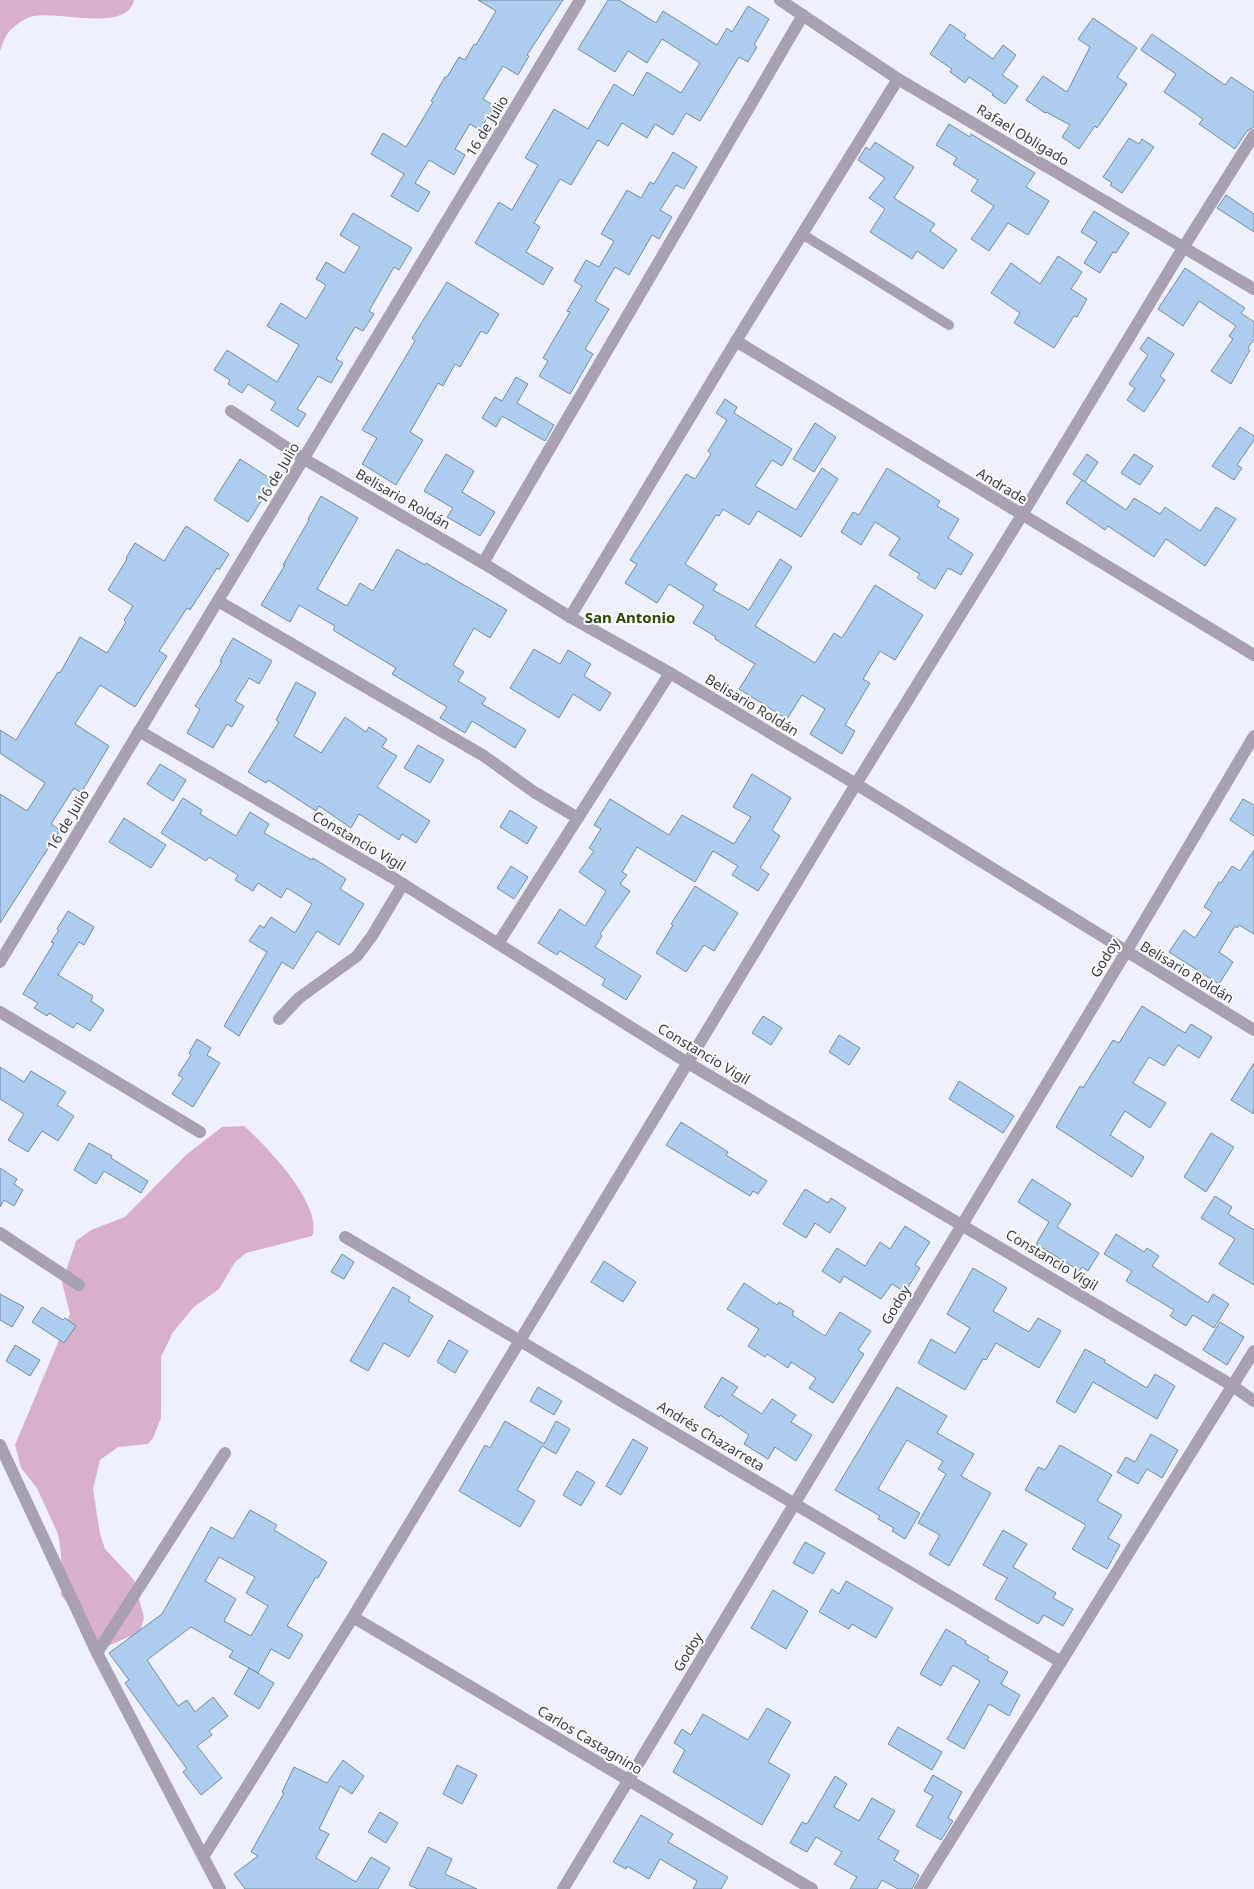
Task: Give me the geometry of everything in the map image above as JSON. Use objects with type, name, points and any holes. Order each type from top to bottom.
[{"type":"street","name":"16 de Julio","points":[[0,962],[580,0]]},
{"type":"street","name":"Rafael Obligado","points":[[780,0],[898,79],[1254,290]]},
{"type":"street","points":[[483,562],[803,15]]},
{"type":"street","points":[[570,616],[736,341],[898,79]]},
{"type":"street","points":[[204,1857],[521,1341],[856,784],[1254,135]]},
{"type":"street","name":"Andrade","points":[[736,341],[1254,655]]},
{"type":"street","name":"Belisario Roldán","points":[[231,411],[304,459],[483,562],[570,616],[670,673],[856,784],[1254,1030]]},
{"type":"street","points":[[218,601],[484,756],[534,792],[578,818]]},
{"type":"street","points":[[499,942],[670,673]]},
{"type":"street","name":"Constancio Vigil","points":[[139,731],[403,884],[499,942],[688,1062],[1233,1386],[1254,1401]]},
{"type":"street","name":"Godoy","points":[[563,1889],[1254,736]]},
{"type":"street","points":[[279,1019],[299,998],[356,956],[372,936],[403,884]]},
{"type":"street","points":[[0,1012],[200,1132]]},
{"type":"street","points":[[0,1233],[79,1285]]},
{"type":"street","name":"Andrés Chazarreta","points":[[345,1237],[795,1502],[1061,1662]]},
{"type":"street","points":[[920,1889],[1254,1351]]},
{"type":"street","points":[[0,1445],[97,1653],[220,1889]]},
{"type":"street","points":[[97,1653],[225,1452]]},
{"type":"street","name":"Carlos Castagnino","points":[[353,1616],[812,1889]]},
{"type":"lane","points":[[802,234],[949,325]]},
{"type":"shaded area","points":[[0,0],[134,0],[129,10],[118,16],[88,18],[41,15],[30,17],[20,22],[10,31],[0,51]]},
{"type":"shaded area","points":[[244,1126],[266,1147],[302,1193],[310,1209],[313,1223],[312,1236],[246,1253],[235,1262],[219,1289],[194,1307],[173,1332],[161,1357],[161,1418],[153,1438],[148,1444],[118,1447],[100,1460],[93,1489],[100,1534],[105,1549],[134,1580],[144,1618],[140,1632],[103,1648],[61,1595],[61,1553],[58,1534],[37,1488],[21,1468],[15,1445],[70,1314],[62,1283],[76,1241],[91,1230],[125,1217],[186,1155],[222,1127]]},
{"type":"building","points":[[478,0],[563,0],[527,55],[529,56],[518,75],[503,66],[483,99],[494,106],[480,130],[470,124],[455,149],[465,155],[454,175],[429,160],[415,183],[430,192],[418,212],[391,196],[404,174],[371,154],[383,133],[406,147],[433,102],[431,101],[445,77],[447,77],[459,57],[465,60],[496,11]]},
{"type":"building","points":[[608,0],[619,0],[656,23],[663,11],[717,45],[727,28],[732,32],[748,6],[769,19],[754,45],[757,47],[748,62],[739,57],[700,121],[686,113],[673,135],[655,124],[647,138],[622,123],[608,146],[598,140],[571,185],[560,179],[534,223],[540,227],[526,252],[553,268],[543,285],[475,243],[499,202],[512,210],[538,165],[525,158],[554,109],[588,129],[614,84],[633,96],[647,72],[681,93],[700,63],[662,39],[647,63],[628,51],[615,72],[578,49]]},
{"type":"building","points":[[1093,18],[1137,48],[1117,77],[1127,84],[1097,128],[1095,126],[1079,149],[1062,137],[1070,125],[1045,113],[1026,100],[1043,76],[1067,92],[1090,47],[1078,39]]},
{"type":"building","points":[[950,24],[966,35],[964,38],[993,59],[1003,45],[1016,55],[1002,75],[1018,86],[1005,104],[969,77],[965,83],[950,72],[952,69],[930,54]]},
{"type":"building","points":[[1152,34],[1225,85],[1231,77],[1254,92],[1254,127],[1247,131],[1235,149],[1199,124],[1203,119],[1164,92],[1176,74],[1141,50]]},
{"type":"building","points":[[949,124],[970,137],[971,134],[1035,173],[1026,187],[1049,201],[1028,235],[1008,223],[989,251],[971,239],[994,206],[971,191],[978,180],[953,164],[957,158],[936,145]]},
{"type":"building","points":[[1129,138],[1139,144],[1142,139],[1154,147],[1122,193],[1110,185],[1112,183],[1103,177]]},
{"type":"building","points":[[875,142],[914,167],[894,198],[935,224],[930,231],[957,250],[943,269],[917,251],[912,259],[870,232],[885,209],[869,198],[885,178],[858,160],[866,147],[870,150]]},
{"type":"building","points":[[673,152],[697,167],[684,189],[676,185],[660,210],[672,217],[659,239],[652,235],[629,275],[615,267],[595,301],[609,309],[585,349],[593,354],[570,394],[539,376],[548,361],[543,358],[570,312],[567,311],[582,286],[574,281],[586,260],[599,267],[614,241],[601,234],[627,190],[641,198],[650,182],[654,184]]},
{"type":"building","points":[[1226,195],[1254,214],[1254,232],[1217,208]]},
{"type":"building","points":[[1094,211],[1129,233],[1116,253],[1113,252],[1100,273],[1084,263],[1097,242],[1081,232]]},
{"type":"building","points":[[353,213],[412,248],[399,270],[394,267],[369,311],[374,314],[363,331],[355,327],[336,359],[343,363],[331,383],[318,376],[297,409],[306,414],[298,427],[271,410],[276,402],[248,384],[242,393],[228,384],[230,380],[214,370],[227,350],[277,382],[299,345],[267,326],[281,303],[306,319],[326,285],[316,279],[326,262],[344,273],[360,247],[340,235]]},
{"type":"building","points":[[1058,256],[1082,272],[1071,289],[1087,299],[1077,317],[1074,316],[1054,348],[1014,323],[1020,313],[991,293],[1011,263],[1040,284]]},
{"type":"building","points":[[1185,268],[1245,308],[1241,313],[1254,322],[1254,339],[1248,348],[1250,350],[1231,384],[1211,371],[1233,339],[1229,336],[1236,326],[1199,301],[1183,326],[1158,309]]},
{"type":"building","points":[[447,282],[499,314],[487,334],[481,331],[460,367],[455,364],[443,386],[438,383],[410,432],[423,440],[396,485],[362,464],[377,438],[362,430],[415,341],[412,338]]},
{"type":"building","points":[[1148,337],[1174,354],[1160,376],[1165,380],[1144,412],[1127,400],[1135,388],[1129,384],[1148,355],[1140,349]]},
{"type":"building","points":[[516,377],[528,384],[517,403],[554,425],[545,441],[502,416],[496,427],[482,418],[495,397],[502,401]]},
{"type":"building","points":[[725,399],[737,407],[734,413],[792,449],[782,466],[772,460],[755,486],[796,510],[822,468],[838,479],[801,537],[758,511],[749,525],[723,509],[719,516],[716,515],[685,564],[717,584],[713,590],[749,610],[780,559],[792,567],[755,626],[815,663],[834,633],[842,638],[875,585],[923,615],[895,660],[880,651],[863,679],[870,683],[845,725],[855,731],[842,754],[810,734],[825,709],[802,695],[787,719],[739,689],[755,664],[693,623],[704,606],[669,584],[657,603],[625,583],[637,564],[630,560],[686,474],[695,479],[711,454],[708,451],[727,420],[716,413]]},
{"type":"building","points":[[815,423],[836,437],[814,472],[793,459]]},
{"type":"building","points":[[1240,427],[1254,436],[1254,440],[1237,465],[1242,468],[1234,480],[1212,466]]},
{"type":"building","points":[[446,454],[474,471],[462,492],[495,512],[480,536],[447,517],[453,508],[424,491]]},
{"type":"building","points":[[1087,454],[1098,462],[1085,482],[1073,474]]},
{"type":"building","points":[[1134,454],[1153,466],[1140,485],[1121,473]]},
{"type":"building","points":[[240,459],[274,481],[248,522],[214,500]]},
{"type":"building","points":[[887,468],[940,501],[937,506],[959,519],[948,538],[973,554],[961,575],[948,568],[935,589],[917,578],[920,574],[889,555],[900,538],[875,522],[861,545],[841,532],[853,512],[859,515]]},
{"type":"building","points":[[1082,480],[1126,510],[1134,498],[1160,514],[1165,507],[1200,531],[1216,507],[1236,519],[1205,566],[1166,539],[1154,557],[1108,526],[1105,530],[1066,503]]},
{"type":"building","points":[[321,496],[358,518],[317,589],[347,606],[360,583],[373,591],[397,549],[425,565],[426,563],[507,610],[490,638],[474,628],[453,665],[464,672],[458,681],[486,698],[482,704],[526,730],[515,748],[472,721],[465,733],[440,718],[447,707],[392,674],[396,668],[333,630],[335,626],[299,605],[290,622],[261,605],[285,565],[283,565]]},
{"type":"building","points":[[186,526],[229,554],[219,570],[217,568],[190,610],[187,608],[159,651],[167,656],[135,707],[100,685],[75,724],[109,746],[81,793],[74,788],[51,824],[60,830],[0,923],[0,794],[27,811],[45,783],[0,753],[0,730],[16,740],[58,672],[60,673],[80,637],[107,653],[126,622],[124,620],[133,606],[108,590],[135,543],[164,561]]},
{"type":"building","points":[[233,638],[272,661],[259,684],[249,678],[235,701],[244,706],[232,727],[227,724],[213,748],[187,733],[200,709],[195,706],[222,662],[220,661]]},
{"type":"building","points":[[534,649],[560,664],[568,650],[591,664],[584,676],[611,693],[600,711],[573,694],[559,718],[510,688]]},
{"type":"building","points":[[296,682],[316,693],[294,736],[321,753],[345,717],[366,732],[369,727],[387,739],[382,747],[397,756],[377,787],[430,821],[416,843],[402,834],[399,840],[359,814],[351,828],[319,806],[316,811],[268,780],[266,783],[248,772],[279,722],[276,720]]},
{"type":"building","points":[[418,745],[444,760],[430,783],[404,768]]},
{"type":"building","points":[[160,764],[186,780],[173,801],[147,784]]},
{"type":"building","points":[[752,774],[791,798],[772,830],[780,836],[760,868],[769,874],[758,891],[732,875],[738,866],[713,851],[695,882],[637,847],[622,872],[627,875],[620,884],[630,891],[600,934],[602,936],[595,947],[641,976],[626,1000],[602,985],[605,979],[560,951],[557,955],[538,943],[560,909],[585,926],[606,891],[579,872],[594,851],[589,848],[601,829],[594,825],[610,799],[669,835],[682,815],[734,844],[751,817],[733,807]]},
{"type":"building","points":[[183,798],[202,810],[200,814],[236,836],[250,812],[269,824],[264,833],[312,860],[313,858],[346,879],[340,889],[364,904],[339,945],[317,931],[293,969],[282,962],[239,1036],[224,1026],[267,952],[249,941],[260,925],[264,928],[271,917],[295,933],[312,904],[287,888],[281,898],[258,883],[253,891],[235,880],[238,875],[209,857],[206,861],[161,833]]},
{"type":"building","points":[[1243,799],[1254,805],[1254,836],[1230,820]]},
{"type":"building","points":[[510,810],[537,827],[527,844],[500,827]]},
{"type":"building","points":[[124,818],[166,845],[151,868],[109,842]]},
{"type":"building","points":[[1254,850],[1254,934],[1239,925],[1237,928],[1235,926],[1219,952],[1233,962],[1219,984],[1169,952],[1184,930],[1195,938],[1212,912],[1204,907],[1219,882],[1221,883],[1232,866],[1240,871]]},
{"type":"building","points":[[511,866],[528,877],[514,899],[497,888]]},
{"type":"building","points":[[695,886],[738,913],[714,951],[704,945],[686,972],[656,953],[673,925],[671,924]]},
{"type":"building","points":[[68,911],[94,927],[84,945],[79,942],[58,975],[93,996],[91,1001],[104,1010],[90,1031],[77,1023],[73,1028],[49,1013],[47,1016],[34,1008],[38,1003],[23,994],[54,943],[51,942]]},
{"type":"building","points":[[1142,1006],[1185,1033],[1191,1024],[1212,1037],[1199,1058],[1178,1045],[1164,1066],[1149,1057],[1133,1083],[1166,1103],[1150,1128],[1125,1111],[1110,1135],[1144,1157],[1132,1177],[1056,1127],[1080,1086],[1083,1088],[1113,1040],[1119,1043]]},
{"type":"building","points":[[763,1016],[782,1028],[771,1045],[752,1033]]},
{"type":"building","points":[[839,1035],[860,1048],[849,1065],[829,1052]]},
{"type":"building","points":[[197,1039],[211,1048],[207,1055],[220,1063],[193,1107],[172,1094],[183,1078],[178,1075],[191,1055],[189,1053]]},
{"type":"building","points":[[1254,1063],[1254,1114],[1231,1100]]},
{"type":"building","points":[[0,1067],[24,1082],[31,1071],[66,1092],[57,1105],[74,1116],[58,1141],[42,1131],[28,1152],[8,1140],[24,1114],[0,1099]]},
{"type":"building","points":[[959,1081],[1014,1116],[1003,1133],[949,1099]]},
{"type":"building","points":[[681,1122],[728,1152],[726,1155],[767,1181],[758,1194],[753,1191],[750,1196],[666,1145]]},
{"type":"building","points":[[1211,1133],[1234,1147],[1206,1192],[1184,1177]]},
{"type":"building","points":[[89,1143],[112,1156],[111,1158],[148,1181],[141,1193],[104,1171],[96,1184],[74,1170]]},
{"type":"building","points":[[0,1168],[17,1179],[14,1184],[23,1190],[14,1206],[4,1200],[0,1207]]},
{"type":"building","points":[[1032,1179],[1071,1204],[1057,1227],[1099,1253],[1088,1271],[1082,1267],[1080,1271],[1036,1244],[1049,1222],[1018,1202]]},
{"type":"building","points":[[805,1189],[828,1203],[831,1198],[846,1208],[830,1233],[815,1223],[806,1238],[783,1224]]},
{"type":"building","points":[[1215,1196],[1232,1207],[1228,1214],[1254,1230],[1254,1285],[1219,1264],[1235,1239],[1201,1218]]},
{"type":"building","points":[[905,1226],[930,1242],[915,1265],[920,1268],[905,1292],[892,1284],[881,1299],[844,1276],[840,1283],[822,1271],[837,1248],[865,1266],[880,1242],[890,1249]]},
{"type":"building","points":[[1116,1234],[1144,1252],[1147,1248],[1159,1256],[1152,1266],[1208,1303],[1213,1294],[1229,1304],[1214,1328],[1193,1315],[1186,1326],[1170,1316],[1174,1310],[1126,1281],[1132,1271],[1104,1254]]},
{"type":"building","points":[[342,1254],[354,1262],[344,1279],[331,1272]]},
{"type":"building","points":[[604,1261],[636,1282],[623,1302],[591,1282]]},
{"type":"building","points":[[973,1268],[1007,1288],[993,1311],[1029,1332],[1038,1318],[1061,1331],[1039,1368],[996,1343],[986,1360],[983,1359],[965,1390],[918,1363],[931,1339],[955,1353],[970,1328],[947,1314]]},
{"type":"building","points":[[744,1283],[777,1305],[779,1302],[794,1311],[792,1315],[825,1336],[840,1312],[871,1331],[858,1350],[864,1354],[833,1403],[809,1388],[816,1378],[791,1362],[788,1368],[767,1354],[765,1357],[748,1346],[759,1329],[727,1309]]},
{"type":"building","points":[[393,1287],[410,1297],[408,1301],[433,1316],[409,1357],[384,1343],[368,1371],[350,1361]]},
{"type":"building","points":[[0,1294],[24,1307],[12,1327],[0,1320]]},
{"type":"building","points":[[42,1307],[63,1320],[65,1318],[76,1326],[64,1343],[32,1322]]},
{"type":"building","points":[[1220,1322],[1244,1337],[1227,1365],[1203,1350]]},
{"type":"building","points":[[449,1340],[468,1351],[455,1373],[437,1362]]},
{"type":"building","points":[[15,1345],[40,1360],[30,1376],[6,1361]]},
{"type":"building","points":[[1085,1349],[1147,1388],[1155,1374],[1175,1386],[1157,1419],[1093,1382],[1075,1413],[1056,1402]]},
{"type":"building","points":[[722,1377],[738,1387],[732,1395],[762,1414],[772,1399],[796,1415],[791,1422],[812,1435],[796,1461],[775,1447],[768,1459],[744,1444],[749,1435],[720,1415],[719,1417],[704,1407]]},
{"type":"building","points":[[538,1387],[562,1401],[554,1415],[530,1401]]},
{"type":"building","points":[[897,1387],[947,1416],[937,1433],[974,1454],[961,1476],[991,1493],[949,1566],[929,1554],[940,1535],[918,1523],[946,1474],[938,1469],[943,1461],[907,1440],[878,1489],[920,1513],[905,1539],[892,1531],[894,1528],[878,1519],[880,1516],[835,1490]]},
{"type":"building","points":[[505,1421],[544,1444],[556,1421],[570,1429],[556,1454],[542,1446],[517,1490],[535,1501],[520,1527],[459,1491],[485,1445],[490,1448]]},
{"type":"building","points":[[1151,1434],[1178,1450],[1162,1478],[1147,1469],[1138,1484],[1117,1472],[1126,1457],[1135,1462]]},
{"type":"building","points":[[633,1439],[648,1448],[621,1495],[606,1486]]},
{"type":"building","points":[[1060,1445],[1112,1475],[1097,1501],[1122,1515],[1108,1538],[1120,1545],[1107,1569],[1072,1549],[1086,1525],[1025,1490],[1038,1467],[1045,1470]]},
{"type":"building","points":[[577,1471],[595,1482],[581,1506],[563,1495]]},
{"type":"building","points":[[250,1510],[277,1525],[274,1530],[327,1562],[287,1626],[303,1635],[289,1659],[271,1649],[258,1673],[229,1657],[233,1651],[191,1627],[147,1660],[178,1706],[187,1700],[195,1712],[213,1697],[228,1716],[209,1731],[212,1735],[197,1746],[222,1778],[201,1795],[183,1772],[187,1769],[125,1683],[129,1680],[109,1653],[162,1614],[211,1527],[233,1539]],"holes":[[[219,1557],[255,1577],[246,1593],[268,1606],[251,1636],[224,1621],[236,1599],[205,1581]]]},
{"type":"building","points":[[1003,1530],[1027,1544],[1013,1567],[1056,1593],[1053,1598],[1073,1609],[1063,1626],[1044,1615],[1038,1624],[995,1599],[1008,1577],[983,1565]]},
{"type":"building","points":[[805,1542],[825,1553],[813,1574],[793,1563]]},
{"type":"building","points":[[846,1581],[893,1608],[876,1638],[852,1624],[849,1629],[819,1612],[832,1589],[839,1594]]},
{"type":"building","points":[[773,1590],[808,1611],[786,1649],[751,1628]]},
{"type":"building","points":[[946,1629],[989,1657],[987,1660],[1008,1672],[1001,1684],[1020,1695],[1009,1716],[989,1704],[964,1749],[947,1739],[980,1681],[953,1665],[941,1686],[920,1674]]},
{"type":"building","points":[[249,1668],[274,1683],[259,1709],[234,1694]]},
{"type":"building","points":[[767,1708],[791,1722],[768,1762],[790,1775],[762,1825],[673,1772],[685,1750],[674,1743],[682,1729],[691,1735],[703,1714],[748,1740]]},
{"type":"building","points":[[898,1727],[942,1752],[932,1770],[888,1744]]},
{"type":"building","points":[[343,1760],[364,1776],[352,1794],[340,1786],[319,1829],[329,1834],[316,1858],[356,1882],[371,1857],[390,1868],[378,1889],[245,1889],[234,1874],[258,1856],[251,1852],[284,1793],[282,1792],[294,1767],[327,1783]]},
{"type":"building","points":[[457,1765],[477,1775],[462,1804],[443,1794]]},
{"type":"building","points":[[933,1775],[962,1792],[948,1818],[953,1821],[941,1840],[916,1826],[933,1796],[924,1791]]},
{"type":"building","points":[[835,1776],[847,1784],[834,1807],[859,1821],[872,1798],[895,1811],[878,1839],[899,1851],[894,1860],[919,1875],[912,1889],[898,1889],[882,1880],[877,1889],[850,1889],[857,1877],[834,1864],[842,1852],[816,1837],[807,1852],[790,1843],[802,1822],[807,1824]]},
{"type":"building","points":[[380,1812],[398,1823],[386,1843],[368,1832]]},
{"type":"building","points":[[641,1815],[673,1834],[668,1842],[728,1877],[721,1889],[693,1889],[697,1881],[660,1859],[649,1879],[627,1866],[626,1869],[613,1862]]},
{"type":"building","points":[[428,1847],[452,1859],[445,1874],[477,1889],[418,1889],[409,1885]]},
{"type":"district","name":"San Antonio","points":[[630,618]]}]
